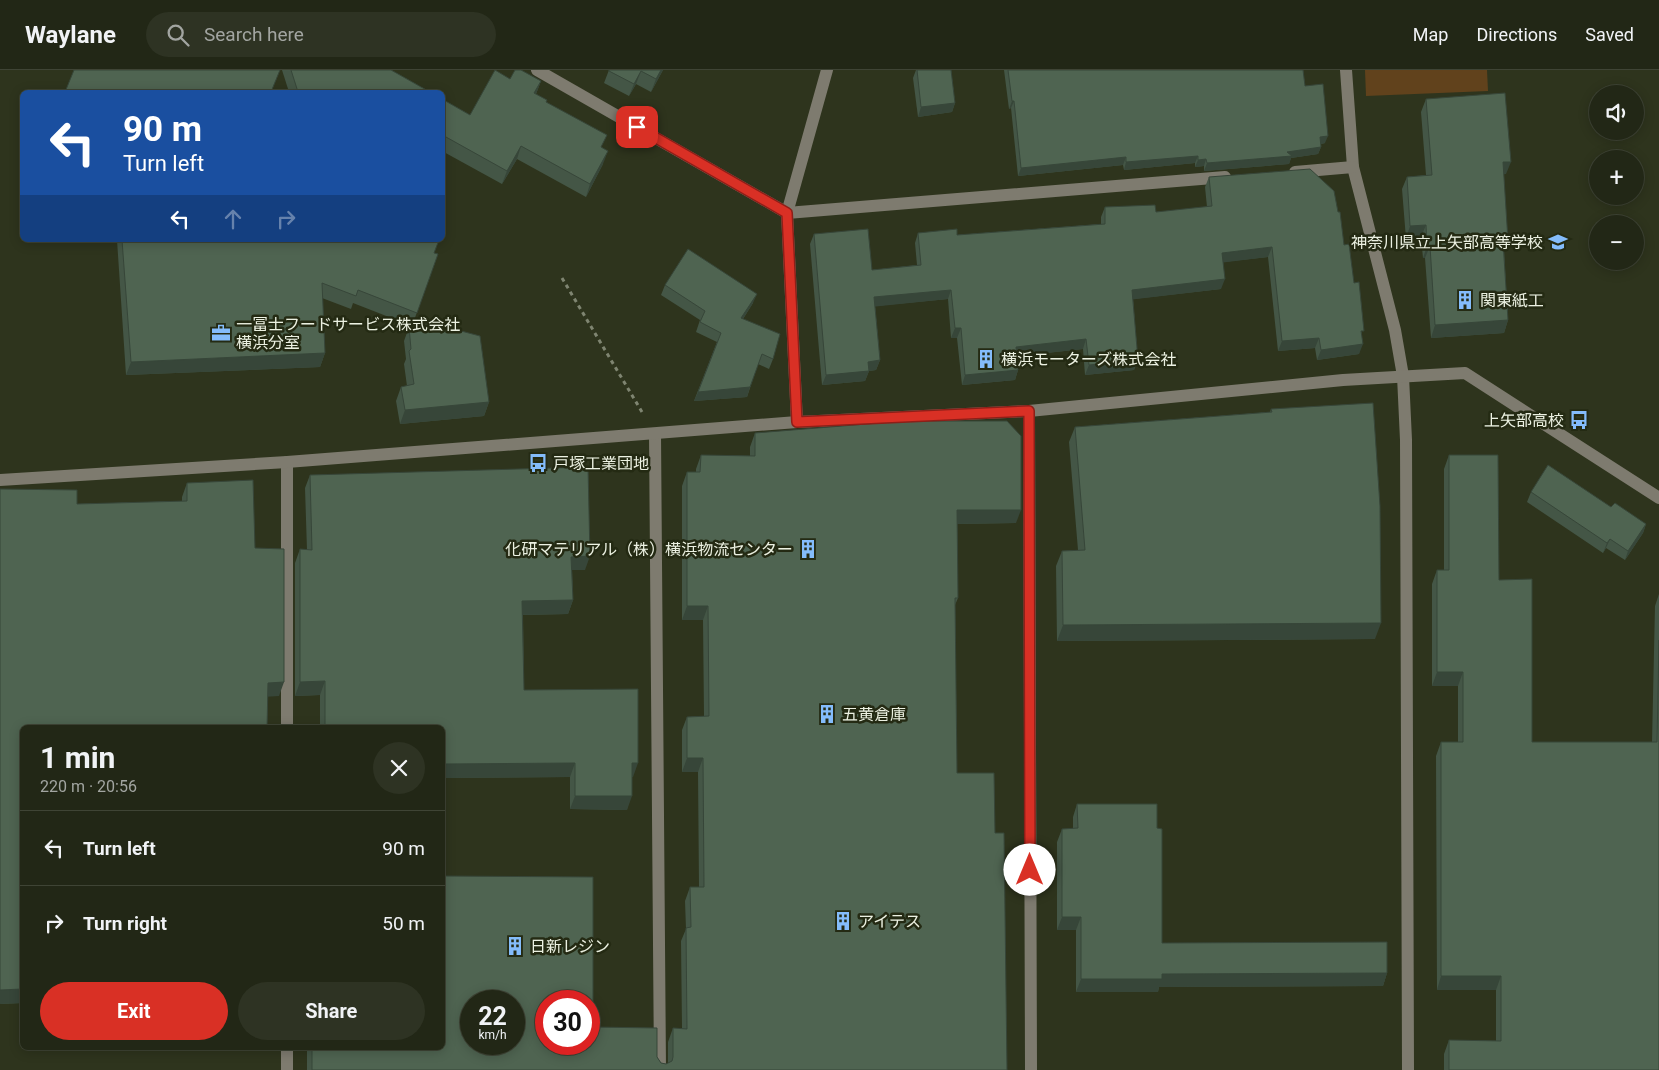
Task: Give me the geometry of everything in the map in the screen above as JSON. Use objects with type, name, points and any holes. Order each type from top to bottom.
[{"type":"street","points":[[537,70],[787,213],[1234,177]]},
{"type":"street","points":[[797,422],[787,213],[827,70]]},
{"type":"street","points":[[1346,70],[1353,167],[1395,330],[1403,376],[1406,440],[1408,1070]]},
{"type":"street","points":[[1283,173],[1353,167]]},
{"type":"street","points":[[0,480],[287,462],[797,422],[1029,411],[1333,381],[1466,373],[1659,498]]},
{"type":"street","points":[[1029,411],[1031,1070]]},
{"type":"street","points":[[655,434],[660,1070]]},
{"type":"street","points":[[287,462],[287,725]]},
{"type":"street","points":[[287,1050],[287,1070]]},
{"type":"path","points":[[562,278],[630,392]]},
{"type":"shaded area","points":[[1365,70],[1487,70],[1488,91],[1366,96]]},
{"type":"building","points":[[74,70],[280,70],[272,90],[66,90]]},
{"type":"building","points":[[291,70],[391,70],[426,90],[297,90]]},
{"type":"building","points":[[495,70],[510,79],[515,70],[521,70],[541,81],[534,93],[547,100],[546,102],[607,135],[601,147],[608,151],[590,184],[521,146],[507,171],[446,137],[445,138],[445,101],[470,115]]},
{"type":"building","points":[[609,70],[661,70],[656,79],[641,71],[634,84]]},
{"type":"building","points":[[917,70],[951,70],[955,103],[921,107]]},
{"type":"building","points":[[1008,70],[1303,70],[1305,86],[1323,84],[1328,136],[1320,137],[1321,147],[1287,152],[1292,156],[1207,163],[1206,159],[1198,160],[1198,156],[1126,162],[1126,157],[1021,168],[1014,101],[1012,101]]},
{"type":"building","points":[[1505,93],[1511,162],[1503,162],[1508,241],[1503,241],[1508,320],[1435,325],[1430,246],[1427,246],[1426,225],[1410,226],[1407,177],[1432,175],[1426,99]]},
{"type":"building","points":[[1310,169],[1334,191],[1338,212],[1340,212],[1344,245],[1349,244],[1354,283],[1359,282],[1364,331],[1361,331],[1363,344],[1321,350],[1319,338],[1282,341],[1272,247],[1222,253],[1225,279],[1132,290],[1138,360],[1089,365],[1086,339],[1016,347],[1018,370],[965,375],[961,328],[955,328],[951,290],[874,297],[880,360],[868,362],[869,371],[826,375],[814,234],[868,229],[872,270],[921,265],[918,233],[957,229],[957,235],[1105,224],[1105,207],[1155,205],[1156,212],[1212,206],[1209,177]]},
{"type":"building","name":"一冨士フードサービス株式会社 横浜分室","points":[[122,242],[438,242],[434,253],[438,254],[417,313],[358,290],[356,296],[322,283],[325,353],[131,362]]},
{"type":"building","points":[[688,249],[757,294],[741,318],[780,334],[773,359],[762,354],[750,387],[698,392],[721,333],[700,322],[705,311],[665,285]]},
{"type":"building","points":[[431,323],[480,336],[489,402],[405,410],[401,387],[414,384],[409,351],[411,349],[409,327]]},
{"type":"building","points":[[1373,403],[1380,506],[1381,623],[1063,625],[1062,551],[1085,550],[1075,427],[1272,412],[1271,409]]},
{"type":"building","points":[[904,421],[1007,421],[1021,436],[1021,510],[957,510],[958,598],[955,598],[957,773],[994,773],[995,833],[1004,833],[1007,1070],[312,1070],[312,1050],[445,1050],[445,876],[593,877],[593,990],[535,990],[535,1055],[600,1055],[600,1027],[657,1028],[657,1057],[661,1063],[666,1064],[672,1061],[673,1028],[687,1029],[686,928],[691,927],[690,887],[704,887],[703,758],[687,758],[687,717],[709,716],[708,606],[687,606],[687,472],[700,472],[701,455],[755,456],[755,433]]},
{"type":"building","points":[[1449,455],[1498,455],[1499,580],[1532,579],[1532,742],[1657,742],[1659,640],[1659,1070],[1449,1070],[1449,1040],[1501,1041],[1501,976],[1441,976],[1441,742],[1463,742],[1463,672],[1437,672],[1437,570],[1449,570]]},
{"type":"building","points":[[1548,465],[1611,507],[1615,503],[1646,524],[1628,551],[1610,539],[1607,543],[1531,492]]},
{"type":"building","points":[[588,467],[590,556],[571,557],[573,600],[522,601],[524,690],[638,689],[638,763],[632,763],[632,796],[575,796],[575,763],[445,764],[445,725],[325,725],[325,681],[300,682],[300,549],[312,550],[310,475]]},
{"type":"building","points":[[253,480],[255,548],[284,549],[284,682],[268,683],[267,725],[20,725],[20,989],[0,990],[0,489],[77,490],[77,504],[187,501],[187,483]]},
{"type":"building","points":[[1077,804],[1157,804],[1157,828],[1162,829],[1162,943],[1387,942],[1387,973],[1162,974],[1162,979],[1081,979],[1081,917],[1062,917],[1062,829],[1078,828]]},
{"type":"place","name":"神奈川県立上矢部高等学校","points":[[1558,242]]},
{"type":"place","name":"関東紙工","points":[[1465,300]]},
{"type":"place","name":"一冨士フードサービス株式会社 横浜分室","points":[[221,333]]},
{"type":"place","name":"横浜モーターズ株式会社","points":[[986,359]]},
{"type":"place","name":"上矢部高校","points":[[1579,420]]},
{"type":"place","name":"戸塚工業団地","points":[[538,463]]},
{"type":"place","name":"化研マテリアル（株）横浜物流センター","points":[[808,549]]},
{"type":"place","name":"五黄倉庫","points":[[827,714]]},
{"type":"place","name":"アイテス","points":[[843,921]]},
{"type":"place","name":"日新レジン","points":[[515,946]]},
{"type":"route","points":[[637,127],[787,213],[797,422],[1029,411],[1030,870]]}]
